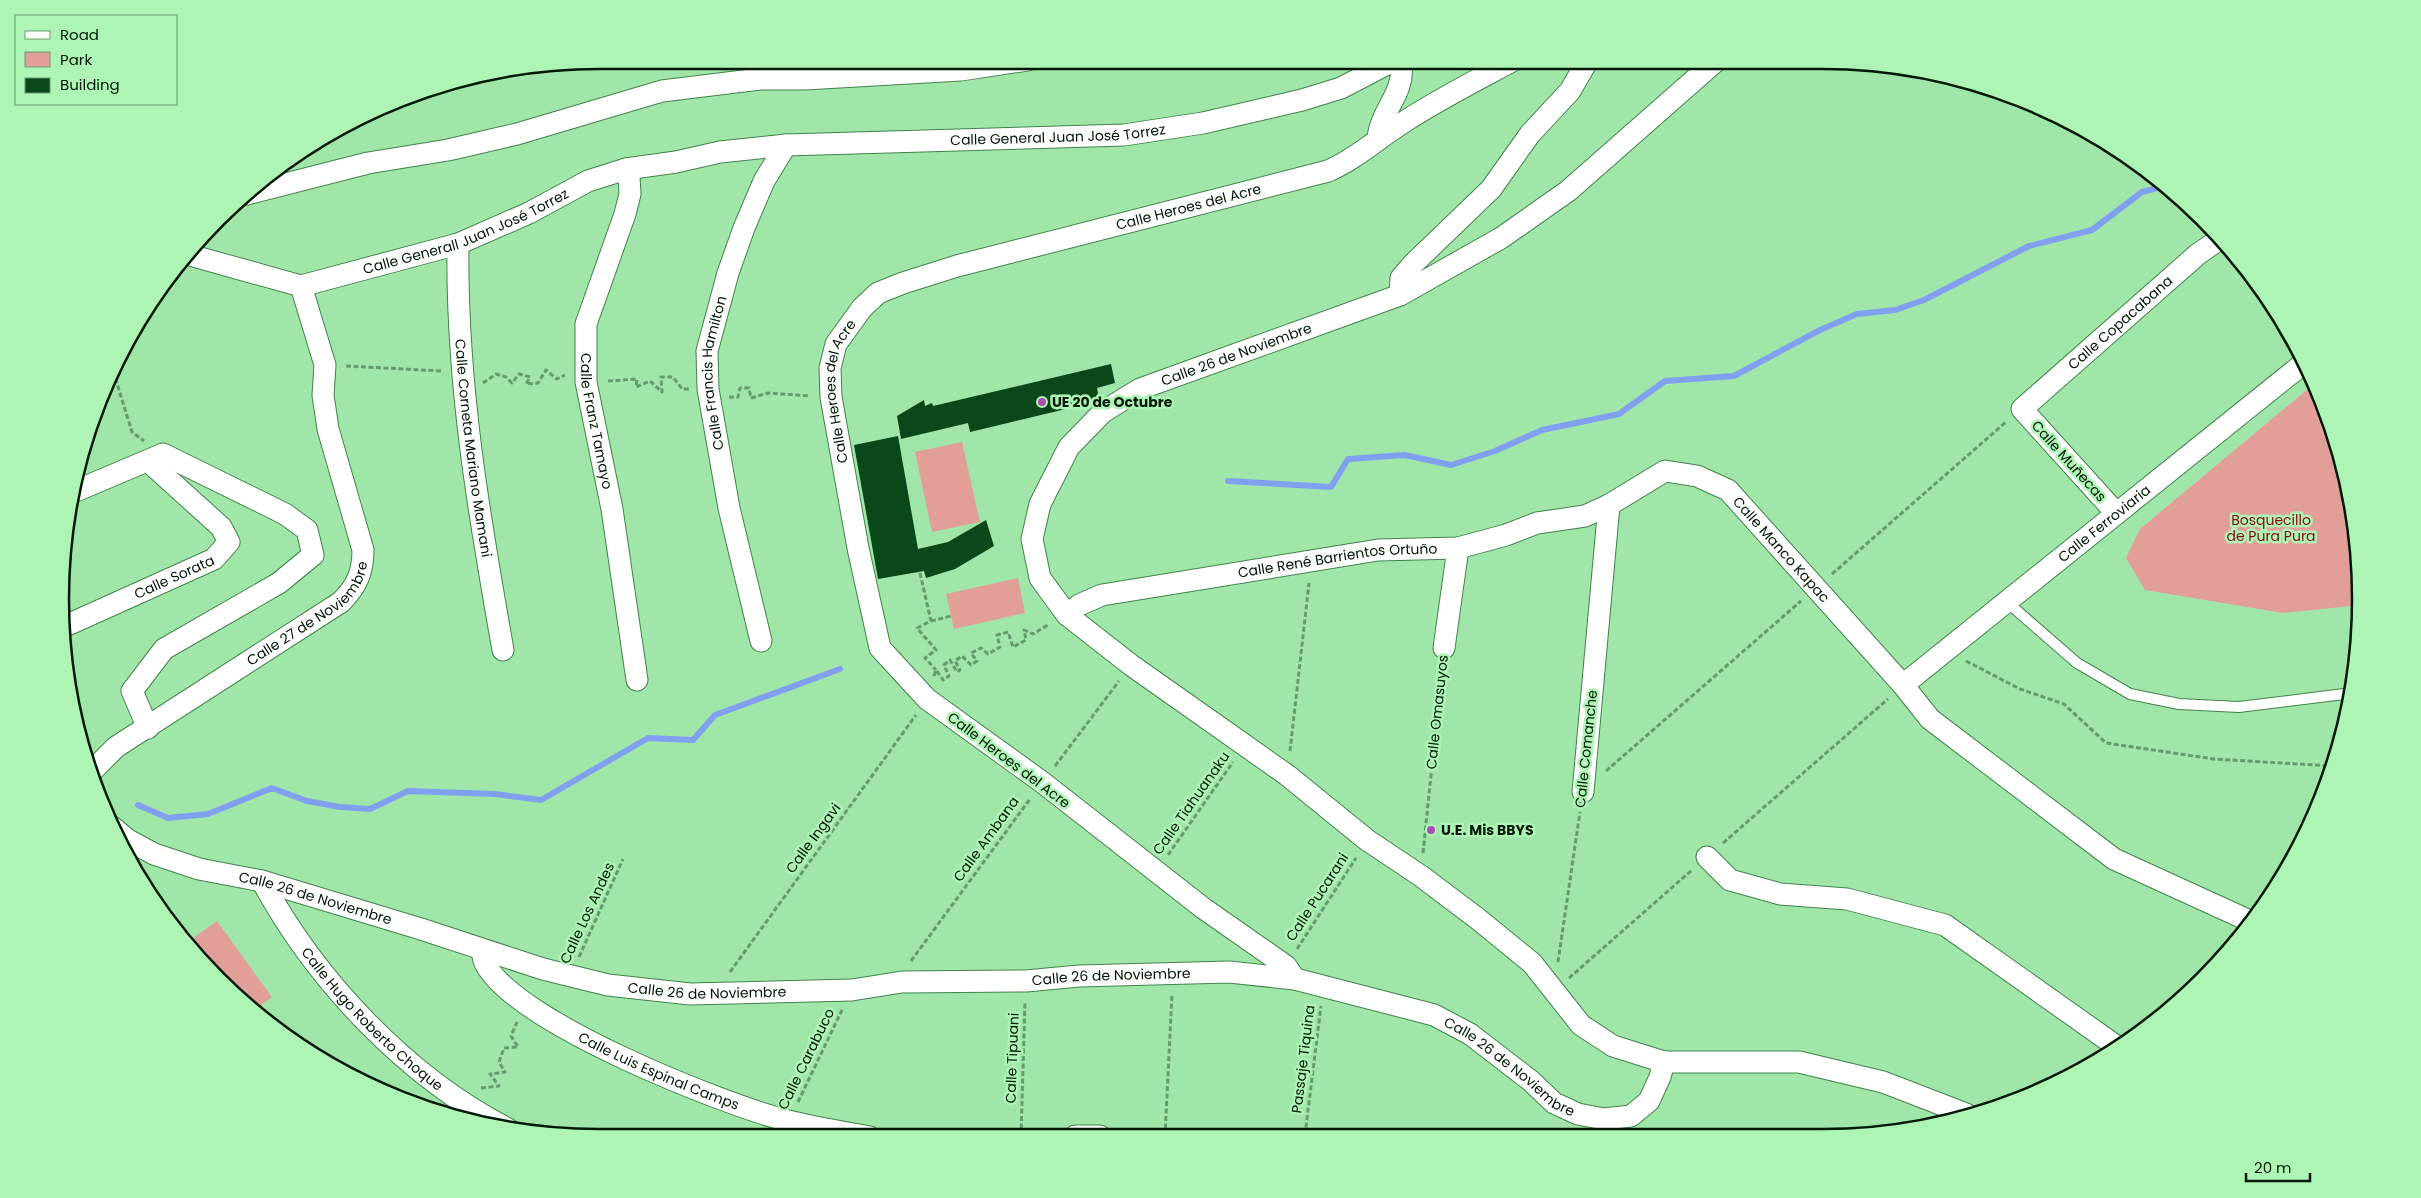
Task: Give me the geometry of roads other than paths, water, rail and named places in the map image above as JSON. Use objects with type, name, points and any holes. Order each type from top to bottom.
[{"type":"street","points":[[261,190],[359,165],[448,150],[517,134],[662,91],[760,79],[806,79],[968,69]]},
{"type":"street","name":"Calle General Juan José Torrez","points":[[626,169],[676,162],[720,152],[786,145],[1124,135],[1203,123],[1302,100],[1341,88],[1378,69]]},
{"type":"street","name":"Calle General Juan José Torrez","points":[[1378,139],[1379,125],[1403,77],[1401,69]]},
{"type":"street","name":"Calle Heroes del Acre","points":[[1291,973],[1156,873],[1042,782],[927,699],[880,648],[858,548],[831,398],[830,368],[836,344],[848,326],[878,293],[957,266],[1328,171],[1348,162],[1378,139],[1432,104],[1497,69]]},
{"type":"street","points":[[1400,295],[1402,278],[1407,271],[1445,232],[1491,190],[1530,134],[1570,91],[1583,69]]},
{"type":"street","name":"Calle 26 de Noviembre","points":[[125,838],[154,854],[199,869],[262,881],[421,929],[482,950],[570,975],[608,985],[651,990],[690,994],[723,994],[852,990],[902,982],[1026,981],[1079,976],[1230,972],[1291,973],[1324,985],[1434,1015],[1470,1034],[1531,1081],[1554,1104],[1578,1114],[1604,1119],[1631,1116],[1649,1101],[1660,1077],[1664,1062],[1613,1046],[1581,1025],[1532,963],[1421,876],[1367,840],[1287,775],[1244,747],[1131,666],[1066,615],[1040,578],[1032,539],[1040,504],[1069,447],[1103,412],[1140,389],[1400,295],[1501,238],[1568,192],[1707,69]]},
{"type":"street","name":"Calle Francis Hamilton","points":[[760,641],[729,508],[708,388],[706,351],[728,273],[744,228],[764,181],[786,145]]},
{"type":"street","name":"Calle Generall Juan José Torrez","points":[[301,286],[458,244],[529,213],[588,181],[626,169]]},
{"type":"street","name":"Calle Franz Tamayo","points":[[626,169],[629,176],[630,194],[625,214],[586,324],[586,382],[612,509],[637,680]]},
{"type":"street","name":"Calle Copacabana","points":[[2022,409],[2198,254],[2215,243]]},
{"type":"street","name":"Calle Corneta Mariano Mamani","points":[[458,244],[457,308],[461,372],[483,538],[502,650]]},
{"type":"street","points":[[194,256],[301,286]]},
{"type":"street","name":"Calle 27 de Noviembre","points":[[96,767],[116,747],[341,602],[352,591],[363,568],[363,550],[360,534],[328,429],[324,395],[325,365],[301,286]]},
{"type":"street","name":"Calle Ferroviaria","points":[[1904,685],[2299,366]]},
{"type":"street","name":"Calle Muñecas","points":[[2022,409],[2116,513]]},
{"type":"street","points":[[81,489],[156,458],[285,514],[307,530],[313,555],[279,583],[164,649],[132,691],[148,728]]},
{"type":"street","name":"Calle Sorata","points":[[70,624],[214,559],[229,542],[221,527],[156,458]]},
{"type":"street","name":"Calle Manco Kapac","points":[[1609,505],[1665,472],[1697,476],[1728,490],[1904,685],[1930,719],[2114,859],[2245,919]]},
{"type":"street","name":"Calle René Barrientos Ortuño","points":[[1066,615],[1079,605],[1102,595],[1378,550],[1458,548],[1506,535],[1537,523],[1577,518],[1609,505]]},
{"type":"street","name":"Calle Comanche","points":[[1583,792],[1609,505]]},
{"type":"street","name":"Calle Omasuyos","points":[[1444,648],[1458,548]]},
{"type":"street","points":[[1707,857],[1730,880],[1780,894],[1847,899],[1945,925],[2112,1043]]},
{"type":"street","name":"Calle Hugo Roberto Choque","points":[[262,881],[283,920],[340,994],[406,1058],[470,1108],[485,1117]]},
{"type":"street","name":"Calle Luis Espinal Camps","points":[[482,950],[485,964],[494,976],[525,1003],[549,1020],[600,1046],[714,1098],[789,1122],[827,1129]]},
{"type":"street","points":[[1664,1062],[1799,1062],[1883,1082],[1959,1111]]},
{"type":"lane","points":[[2007,602],[2077,663],[2130,694],[2179,704],[2239,707],[2343,694]]},
{"type":"waterway","points":[[1228,481],[1331,487],[1348,459],[1405,455],[1451,465],[1495,451],[1542,430],[1619,414],[1665,381],[1734,376],[1820,330],[1857,314],[1895,310],[1924,300],[2029,246],[2092,230],[2142,192],[2157,188]]},
{"type":"waterway","points":[[138,805],[168,818],[208,814],[272,788],[307,801],[340,807],[370,809],[408,791],[495,794],[541,800],[648,738],[693,740],[715,715],[840,669]]},
{"type":"place","name":"UE 20 de Octubre","points":[[1042,402]]},
{"type":"place","name":"U.E. Mis BBYS","points":[[1431,830]]},
{"type":"park label","name":"Bosquecillo de Pura Pura","points":[[2271,528]]}]
